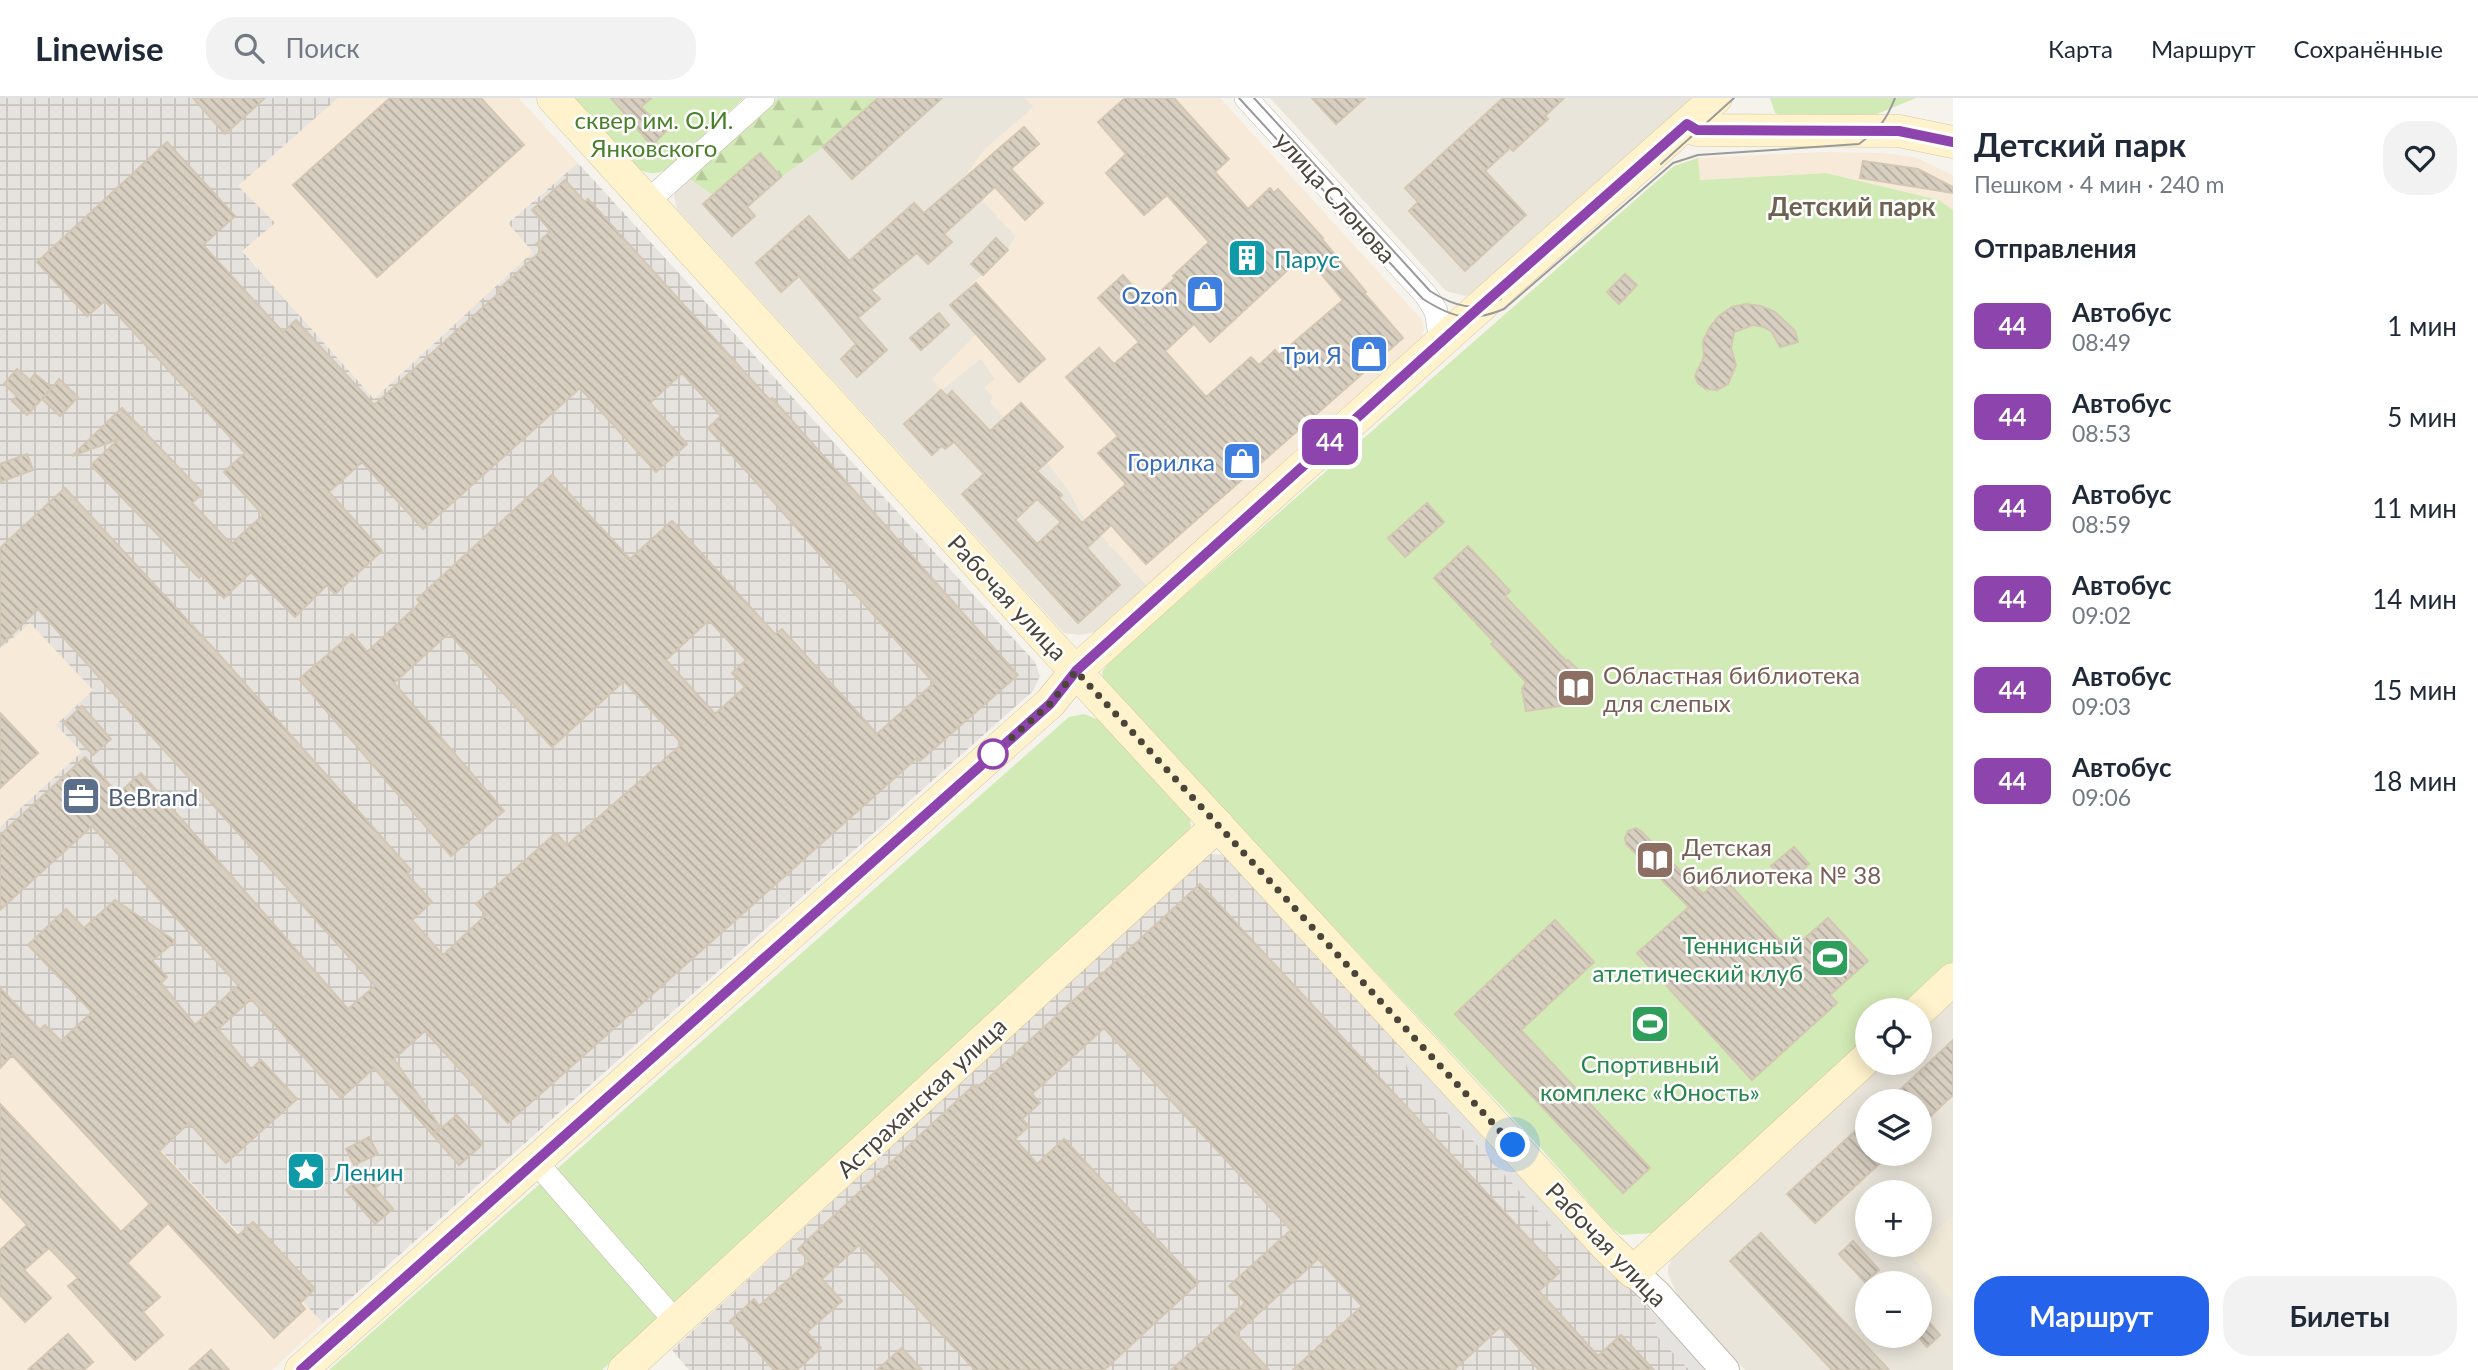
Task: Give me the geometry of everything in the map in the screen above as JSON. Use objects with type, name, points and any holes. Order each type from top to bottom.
[{"type":"main road","name":"Рабочая улица","points":[[553,98],[1076,671],[1605,1245],[1633,1272]]},
{"type":"main road","points":[[301,1370],[1050,704],[1076,671],[1716,98]]},
{"type":"main road","points":[[1687,124],[1697,130],[1899,131],[1953,142]]},
{"type":"main road","name":"Астраханская улица","points":[[624,1370],[1218,825]]},
{"type":"main road","points":[[1932,999],[1953,979]]},
{"type":"main road","points":[[1633,1272],[1855,1069]]},
{"type":"street","points":[[648,201],[763,98]]},
{"type":"street","name":"улица Слонова","points":[[1246,98],[1426,295],[1436,311],[1441,342]]},
{"type":"street","name":"улица Слонова","points":[[1426,295],[1456,311],[1472,314]]},
{"type":"street","points":[[535,1161],[676,1322]]},
{"type":"street","name":"Рабочая улица","points":[[1633,1272],[1657,1294],[1725,1370]]},
{"type":"shaded area","points":[[0,98],[338,98],[238,186],[275,223],[242,251],[374,399],[533,252],[508,223],[578,163],[1035,662],[1040,676],[1033,691],[323,1323],[56,1038],[11,1059],[0,1047],[0,827],[82,752],[56,725],[93,690],[30,623],[0,649]]},
{"type":"shaded area","points":[[338,98],[519,98],[578,163],[508,222],[534,252],[374,400],[242,250],[238,186]]},
{"type":"shaded area","points":[[775,98],[1026,98],[1034,107],[985,149],[963,179],[1016,236],[1008,250],[951,305],[976,334],[942,390],[981,358],[995,379],[990,402],[1047,462],[1070,492],[1080,512],[1149,588],[1095,632],[1080,635],[1064,633],[677,209],[674,196],[678,186]]},
{"type":"shaded area","points":[[1026,98],[1220,98],[1421,319],[1424,329],[1422,339],[1149,588],[1080,512],[1070,492],[1047,462],[1000,422],[1004,418],[990,402],[993,397],[984,388],[995,379],[981,359],[941,390],[932,379],[976,334],[950,305],[1008,250],[1016,237],[963,179],[985,149],[1034,107]]},
{"type":"shaded area","points":[[1270,98],[1697,98],[1481,292],[1465,296],[1446,291]]},
{"type":"shaded area","points":[[1822,152],[1880,153],[1914,157],[1953,175],[1953,210],[1939,200],[1826,173],[1699,180],[1698,158]]},
{"type":"shaded area","points":[[30,623],[94,690],[83,752],[0,827],[0,649]]},
{"type":"shaded area","points":[[1210,854],[1225,855],[1240,867],[1706,1370],[689,1370],[672,1350]]},
{"type":"shaded area","points":[[1953,996],[1953,1370],[1745,1370],[1679,1298],[1668,1274],[1668,1267],[1675,1253],[1867,1075],[1932,1075],[1932,1015]]},
{"type":"shaded area","points":[[1397,1035],[1581,1232],[1559,1234],[1408,1070]]},
{"type":"shaded area","points":[[56,1037],[323,1323],[272,1370],[0,1370],[0,1047],[15,1055]]},
{"type":"shaded area","points":[[1953,1214],[1953,1302],[1932,1279],[1932,1271],[1925,1271],[1912,1257],[1932,1257],[1932,1235]]},
{"type":"shaded area","points":[[1659,1316],[1708,1370],[1689,1370],[1652,1331]]},
{"type":"green space","name":"сквер им. О.И. Янковского","points":[[573,98],[744,98],[665,170],[648,173],[637,168]]},
{"type":"green space","points":[[779,98],[878,98],[823,147],[781,177],[759,154],[713,195],[690,179]]},
{"type":"green space","points":[[1770,98],[1916,98],[1877,114],[1789,117],[1775,113]]},
{"type":"green space","name":"Детский парк","points":[[1698,158],[1700,180],[1826,173],[1939,200],[1953,210],[1953,962],[1914,998],[1855,998],[1855,1052],[1703,1193],[1654,1233],[1621,1235],[1122,701],[1104,681],[1102,672],[1111,660],[1674,166]]},
{"type":"green space","points":[[1084,714],[1099,720],[1189,815],[1191,826],[1186,837],[602,1370],[329,1370],[1069,717]]},
{"type":"building","points":[[193,98],[265,98],[225,134]]},
{"type":"building","points":[[390,98],[481,98],[524,145],[377,277],[293,185]]},
{"type":"building","points":[[611,98],[651,98],[641,107],[666,131],[652,146]]},
{"type":"building","points":[[878,98],[942,98],[852,179],[823,147]]},
{"type":"building","points":[[1125,98],[1174,98],[1229,159],[1215,172],[1248,209],[1270,188],[1274,193],[1278,189],[1323,238],[1366,292],[1364,293],[1403,338],[1146,564],[1111,525],[1087,548],[1120,585],[1078,623],[962,494],[984,474],[954,442],[945,449],[942,446],[932,455],[904,424],[941,390],[947,396],[952,391],[990,431],[1021,403],[1063,447],[1037,471],[1062,495],[1059,498],[1082,523],[1126,484],[1098,453],[1118,436],[1066,377],[1099,348],[1114,364],[1139,342],[1098,298],[1123,275],[1148,303],[1209,242],[1167,195],[1144,215],[1106,173],[1126,154],[1098,122]],"holes":[[[1305,254],[1343,300],[1279,355],[1275,350],[1259,365],[1251,357],[1206,397],[1165,351],[1194,324],[1210,342]],[[1037,499],[1061,522],[1037,544],[1015,520]]]},
{"type":"building","points":[[1312,98],[1365,98],[1336,124]]},
{"type":"building","points":[[1503,98],[1564,98],[1545,116],[1548,119],[1513,151],[1510,148],[1485,171],[1526,215],[1465,271],[1409,211],[1418,202],[1405,188]]},
{"type":"building","points":[[1024,127],[1039,144],[1011,169],[1043,203],[1025,220],[995,187],[944,234],[952,242],[928,264],[917,253],[871,290],[880,299],[858,318],[887,350],[857,377],[841,359],[856,344],[799,276],[781,292],[756,263],[809,216],[849,261],[914,203],[924,213]]},
{"type":"building","points":[[167,142],[235,216],[203,245],[283,332],[296,320],[374,405],[500,292],[498,290],[542,250],[536,244],[551,231],[532,210],[565,180],[585,202],[588,199],[770,400],[772,398],[1018,675],[920,761],[917,758],[508,1123],[425,1031],[394,1059],[440,1127],[432,1134],[374,1068],[341,1098],[251,999],[218,1029],[251,1069],[261,1060],[297,1099],[226,1163],[189,1123],[159,1151],[238,1236],[253,1222],[315,1289],[300,1303],[305,1309],[274,1338],[168,1223],[127,1263],[160,1297],[143,1312],[163,1335],[135,1360],[68,1286],[78,1278],[49,1248],[24,1270],[51,1298],[25,1322],[0,1295],[0,1250],[27,1225],[0,1196],[0,1104],[121,1232],[150,1204],[12,1055],[0,1068],[0,988],[40,1030],[45,1025],[61,1041],[92,1012],[28,945],[66,909],[84,928],[115,900],[175,941],[152,961],[167,977],[161,983],[195,1025],[238,985],[92,826],[0,910],[0,835],[85,757],[118,794],[141,773],[348,1009],[375,986],[38,609],[0,646],[0,548],[65,488],[216,651],[411,870],[407,874],[432,902],[412,920],[443,955],[486,915],[476,904],[556,833],[567,845],[682,744],[624,681],[552,747],[449,633],[394,683],[504,811],[451,856],[299,679],[352,634],[367,652],[420,603],[417,599],[552,475],[630,559],[672,521],[775,634],[782,629],[877,734],[934,683],[708,428],[721,416],[682,373],[650,403],[687,444],[656,472],[580,388],[423,529],[362,462],[329,492],[382,551],[335,594],[327,585],[295,617],[251,572],[224,598],[202,575],[199,578],[91,465],[119,439],[72,456],[122,408],[203,493],[192,503],[231,544],[263,515],[224,472],[245,453],[105,301],[87,316],[37,262]],"holes":[[[709,620],[746,660],[732,673],[745,687],[715,714],[666,660]]]},
{"type":"building","points":[[760,153],[781,177],[747,207],[755,216],[732,236],[703,204]]},
{"type":"building","points":[[1863,161],[1918,169],[1953,187],[1953,193],[1860,178]]},
{"type":"building","points":[[996,238],[1008,250],[983,275],[971,264]]},
{"type":"building","points":[[1625,274],[1637,285],[1619,304],[1607,292]]},
{"type":"building","points":[[976,283],[1045,359],[1019,382],[950,305]]},
{"type":"building","points":[[1746,304],[1775,312],[1795,331],[1798,342],[1780,347],[1772,332],[1753,325],[1734,332],[1731,348],[1736,365],[1728,384],[1717,390],[1706,389],[1698,383],[1695,376],[1704,357],[1703,341],[1719,316],[1732,307]]},
{"type":"building","points":[[939,313],[949,325],[921,350],[910,338]]},
{"type":"building","points":[[17,369],[30,380],[35,374],[52,388],[59,379],[78,397],[60,416],[42,399],[51,389],[27,415],[12,401],[17,396],[4,384]]},
{"type":"building","points":[[27,454],[33,470],[0,482],[0,464]]},
{"type":"building","points":[[1427,503],[1444,522],[1405,557],[1388,538]]},
{"type":"building","points":[[1468,546],[1510,591],[1505,596],[1566,661],[1593,684],[1573,704],[1526,711],[1522,689],[1526,682],[1491,644],[1494,642],[1434,578]]},
{"type":"building","points":[[82,706],[111,739],[93,755],[64,723]]},
{"type":"building","points":[[0,713],[38,753],[0,788]]},
{"type":"building","points":[[1636,828],[1703,894],[1722,876],[1790,951],[1828,918],[1868,961],[1830,995],[1837,1003],[1752,1080],[1637,953],[1689,907],[1626,844],[1628,831]]},
{"type":"building","points":[[1794,847],[1809,864],[1787,884],[1771,866]]},
{"type":"building","points":[[1200,884],[1560,1272],[1539,1291],[1598,1356],[1621,1335],[1654,1370],[1539,1370],[1500,1327],[1454,1370],[1293,1370],[1362,1306],[1318,1259],[1236,1334],[1269,1370],[1171,1370],[1245,1303],[1229,1286],[1291,1230],[1104,1028],[1032,1094],[1040,1103],[1022,1119],[1029,1126],[1015,1139],[1037,1164],[1064,1139],[1198,1283],[1104,1370],[975,1370],[859,1245],[822,1279],[842,1301],[807,1332],[821,1348],[797,1370],[774,1370],[730,1321],[754,1299],[759,1306],[809,1261],[798,1249],[974,1085],[977,1088],[1004,1064]]},
{"type":"building","points":[[1555,920],[1594,962],[1521,1030],[1650,1168],[1623,1193],[1455,1014]]},
{"type":"building","points":[[1953,1040],[1953,1095],[1932,1115],[1932,1089],[1901,1089],[1916,1075],[1932,1075],[1932,1060]]},
{"type":"building","points":[[457,1115],[483,1144],[459,1165],[433,1135]]},
{"type":"building","points":[[1855,1131],[1855,1166],[1877,1166],[1862,1180],[1855,1180],[1855,1186],[1815,1223],[1787,1194]]},
{"type":"building","points":[[369,1137],[378,1154],[354,1165],[346,1149]]},
{"type":"building","points":[[369,1170],[380,1184],[375,1188],[393,1209],[375,1224],[346,1190]]},
{"type":"building","points":[[1761,1233],[1855,1334],[1855,1348],[1868,1348],[1889,1370],[1832,1370],[1730,1261]]},
{"type":"building","points":[[1853,1241],[1855,1257],[1867,1257],[1879,1270],[1855,1271],[1839,1254]]},
{"type":"building","points":[[1932,1326],[1940,1335],[1932,1342]]},
{"type":"building","points":[[68,1334],[93,1362],[84,1370],[28,1370]]},
{"type":"building","points":[[902,1348],[922,1370],[877,1370]]},
{"type":"building","points":[[211,1350],[229,1370],[189,1370]]},
{"type":"tram line","points":[[1239,98],[1423,299],[1444,311],[1472,317],[1504,309],[1673,163],[1698,155],[1859,144],[1881,124],[1895,98]]},
{"type":"tram line","points":[[1254,98],[1430,291],[1447,301],[1465,306],[1483,306],[1501,299]]},
{"type":"tram line","points":[[1661,164],[1734,98]]},
{"type":"bus line","name":"44","points":[[301,1370],[1050,704],[1076,671],[1687,124],[1697,130],[1899,131],[1953,142]]},
{"type":"place","name":"Парус","points":[[1247,258]]},
{"type":"place","name":"Ozon","points":[[1205,294]]},
{"type":"place","name":"Три Я","points":[[1369,354]]},
{"type":"place","name":"Горилка","points":[[1242,461]]},
{"type":"place","name":"Областная библиотека для слепых","points":[[1576,688]]},
{"type":"place","name":"BeBrand","points":[[81,796]]},
{"type":"place","name":"Детская библиотека № 38","points":[[1655,860]]},
{"type":"place","name":"Теннисный атлетический клуб","points":[[1830,958]]},
{"type":"place","name":"Спортивный комплекс «Юность»","points":[[1650,1024]]},
{"type":"place","name":"Ленин","points":[[306,1171]]},
{"type":"district","name":"Детский парк","points":[[1852,206]]},
{"type":"route","points":[[993,754],[1050,704],[1076,671],[1513,1145]]}]
